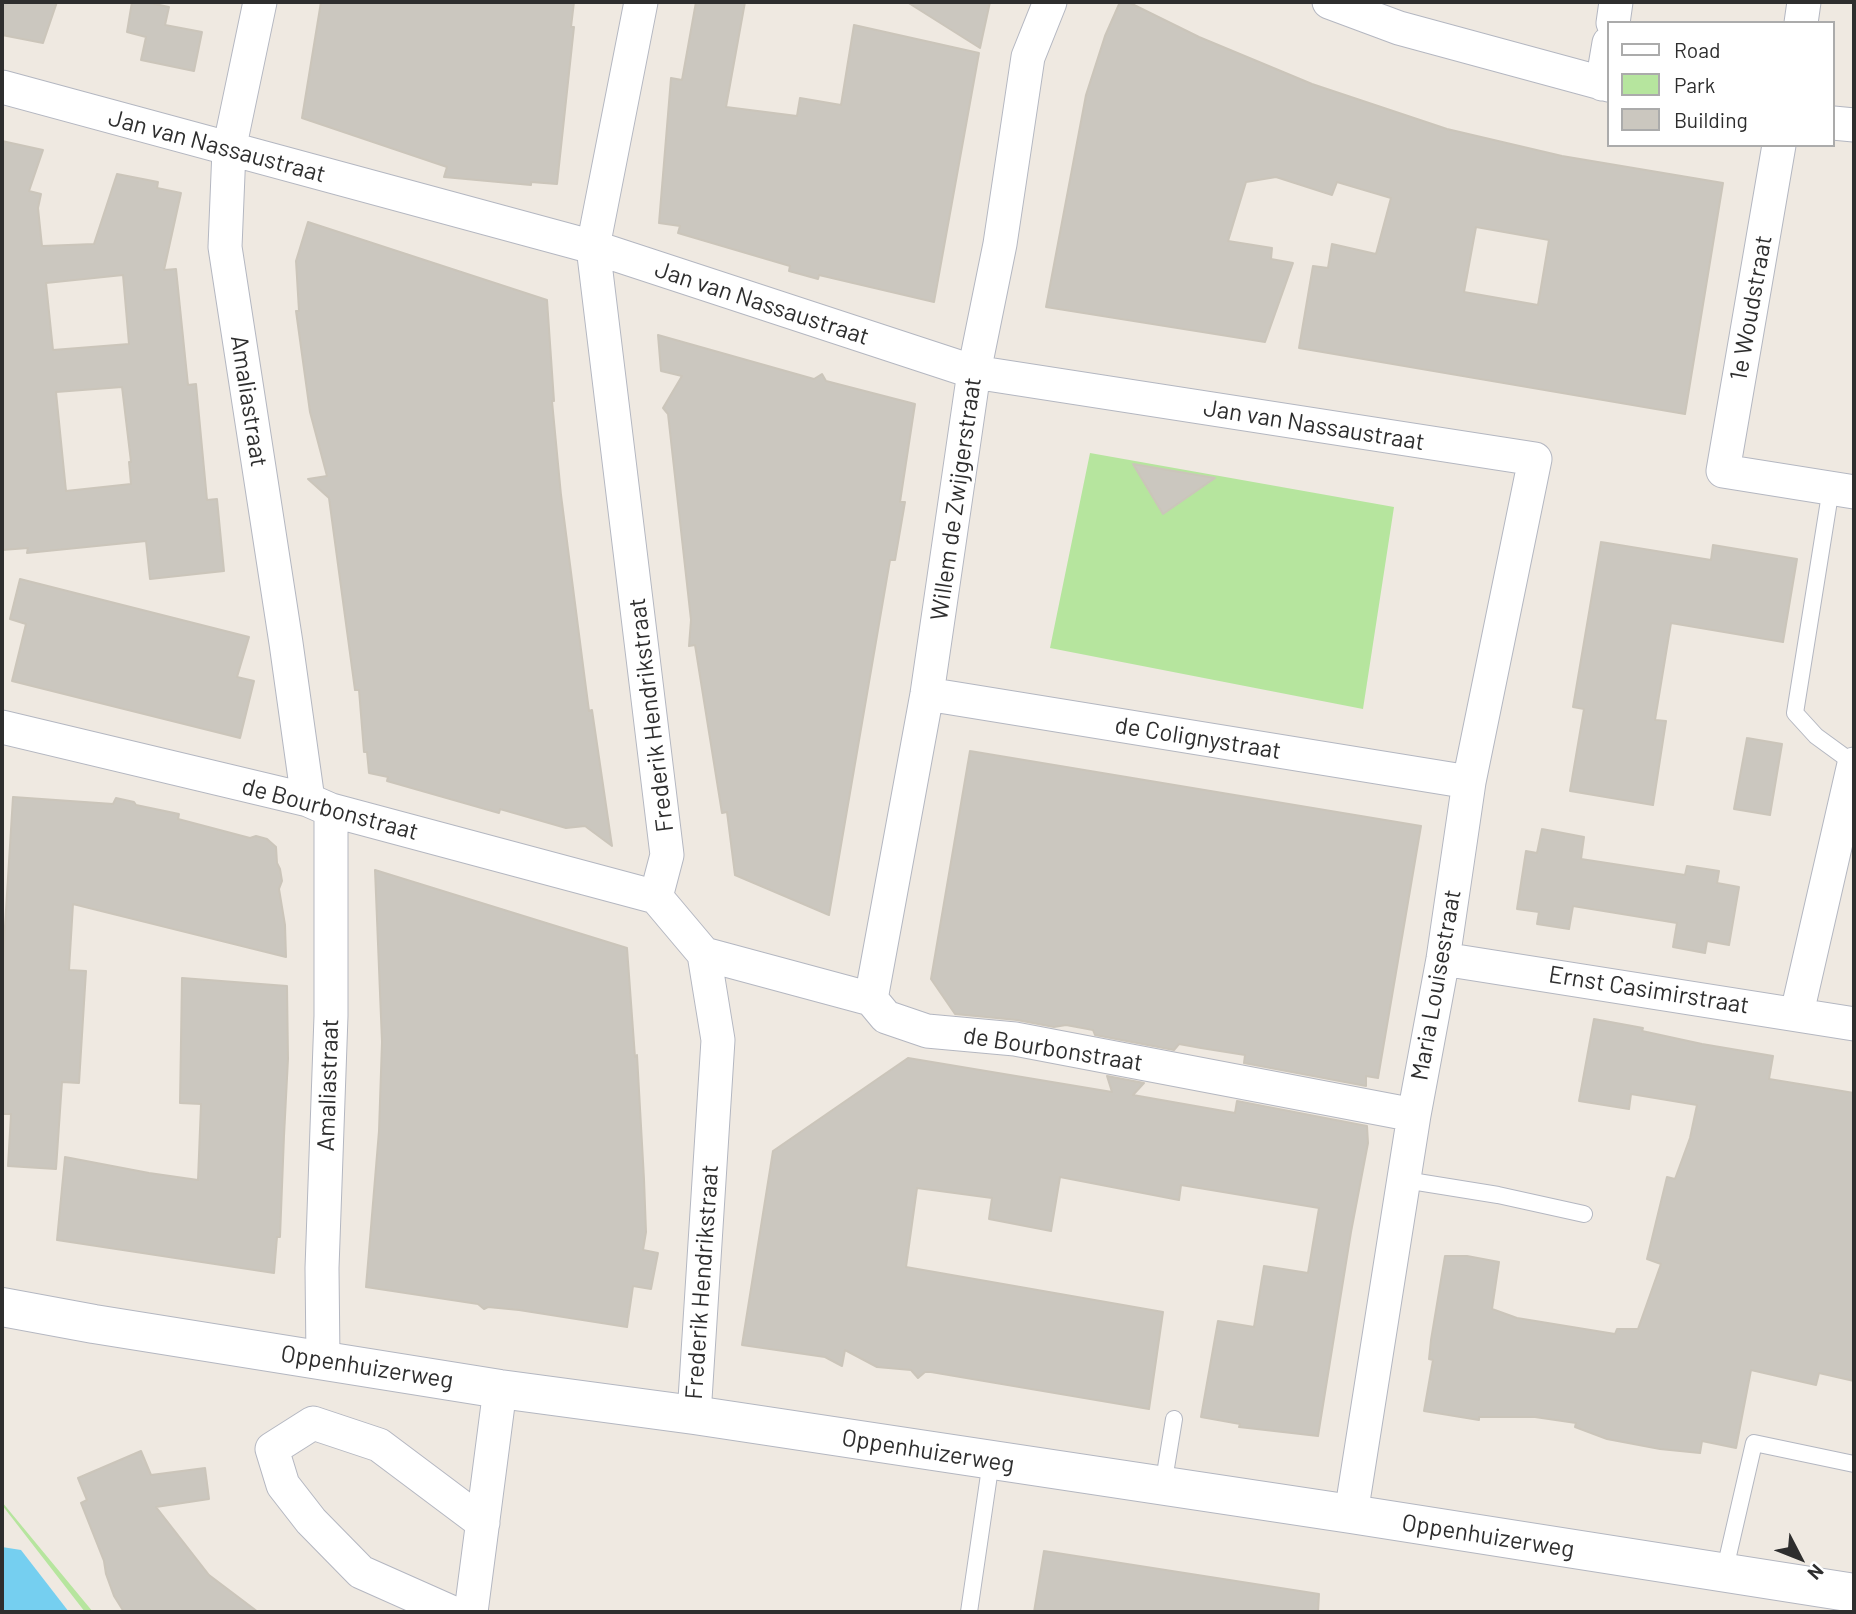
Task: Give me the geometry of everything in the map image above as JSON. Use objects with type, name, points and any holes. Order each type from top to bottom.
[{"type":"main road","name":"Oppenhuizerweg","points":[[2,1307],[500,1389],[694,1415],[1854,1593]]},
{"type":"street","name":"Amaliastraat","points":[[260,2],[229,150],[225,247],[286,643],[320,805],[331,1016],[321,1268],[323,1359]]},
{"type":"street","name":"Frederik Hendrikstraat","points":[[641,2],[593,247],[667,855],[656,897]]},
{"type":"street","name":"Willem de Zwijgerstraat","points":[[871,999],[927,694],[974,372],[1000,244],[1028,57],[1050,2]]},
{"type":"street","points":[[1329,2],[1402,15],[1606,84],[1608,57]]},
{"type":"street","points":[[1613,21],[1616,2]]},
{"type":"street","points":[[1801,21],[1804,2]]},
{"type":"street","name":"Jan van Nassaustraat","points":[[2,87],[593,247],[974,372],[1535,459]]},
{"type":"street","points":[[1835,122],[1854,125]]},
{"type":"street","name":"1e Woudstraat","points":[[1779,147],[1723,471],[1842,490]]},
{"type":"street","name":"Maria Louisestraat","points":[[1351,1514],[1414,1115],[1443,958],[1469,782],[1535,459]]},
{"type":"street","name":"de Colignystraat","points":[[927,694],[1469,782]]},
{"type":"street","name":"de Bourbonstraat","points":[[2,727],[320,805],[656,897]]},
{"type":"street","points":[[1797,1013],[1854,764]]},
{"type":"street","points":[[656,897],[704,954]]},
{"type":"street","name":"Frederik Hendrikstraat","points":[[694,1415],[718,1040],[704,954]]},
{"type":"street","name":"de Bourbonstraat","points":[[704,954],[871,999],[886,1017],[927,1031],[1016,1039],[1414,1115]]},
{"type":"street","name":"Ernst Casimirstraat","points":[[1443,958],[1854,1024]]},
{"type":"street","points":[[471,1612],[500,1389]]},
{"type":"street","points":[[451,1612],[361,1572],[311,1521],[283,1485],[272,1449],[313,1423],[379,1445],[483,1523]]},
{"type":"lane","points":[[1842,490],[1795,713],[1816,736],[1854,764]]},
{"type":"lane","points":[[1405,1180],[1498,1195],[1584,1214]]},
{"type":"lane","points":[[1163,1486],[1174,1419]]},
{"type":"lane","points":[[1724,1573],[1754,1443],[1854,1464]]},
{"type":"lane","points":[[968,1612],[991,1461]]},
{"type":"green space","points":[[1090,453],[1394,507],[1363,709],[1050,648]]},
{"type":"green space","points":[[2,1502],[93,1612],[85,1612]]},
{"type":"water","points":[[2,1547],[21,1550],[69,1612],[2,1612]]},
{"type":"building","points":[[2,2],[57,2],[43,43],[2,35]]},
{"type":"building","points":[[132,2],[169,7],[165,25],[202,32],[194,71],[141,60],[146,37],[127,32]]},
{"type":"building","points":[[321,2],[574,2],[571,27],[574,27],[557,184],[531,182],[531,185],[444,177],[447,167],[302,118]]},
{"type":"building","points":[[696,2],[745,2],[726,107],[797,116],[800,98],[841,105],[854,25],[979,53],[934,302],[819,275],[818,279],[789,271],[790,266],[678,233],[680,226],[659,223],[671,78],[682,80]]},
{"type":"building","points":[[907,2],[990,2],[980,48]]},
{"type":"building","points":[[1120,2],[1128,2],[1199,37],[1312,84],[1447,129],[1562,156],[1723,183],[1685,414],[1299,348],[1313,266],[1328,268],[1332,244],[1376,254],[1391,198],[1337,182],[1332,195],[1276,177],[1246,182],[1228,241],[1272,248],[1271,259],[1293,263],[1265,342],[1046,307],[1086,95],[1105,36]],"holes":[[[1476,227],[1549,240],[1538,305],[1464,292]]]},
{"type":"building","points":[[2,141],[43,150],[29,191],[41,194],[38,208],[42,246],[94,244],[117,174],[158,182],[157,188],[181,193],[164,270],[176,269],[188,385],[196,384],[207,500],[217,499],[224,571],[150,579],[146,541],[27,553],[28,548],[2,550]],"holes":[[[123,275],[129,344],[53,350],[46,283]],[[122,387],[131,484],[66,491],[56,392]]]},
{"type":"building","points":[[308,222],[547,300],[552,401],[561,495],[589,711],[592,710],[612,846],[585,826],[566,828],[500,809],[499,813],[387,781],[388,777],[369,773],[329,498],[308,479],[327,476],[310,412],[296,311],[299,311],[296,261]]},
{"type":"building","points":[[658,335],[814,379],[822,374],[826,381],[915,404],[900,502],[905,502],[895,560],[890,560],[829,915],[735,875],[727,812],[722,813],[695,645],[689,646],[691,620],[668,414],[663,408],[682,376],[661,371]]},
{"type":"building","points":[[1133,464],[1215,478],[1163,514]]},
{"type":"building","points":[[1601,542],[1711,560],[1713,545],[1797,559],[1783,642],[1671,623],[1655,720],[1666,721],[1653,805],[1570,791],[1584,709],[1573,707]]},
{"type":"building","points":[[20,579],[249,637],[237,677],[254,681],[240,738],[12,681],[26,624],[10,619]]},
{"type":"building","points":[[1747,738],[1782,744],[1770,815],[1734,809]]},
{"type":"building","points":[[970,751],[1421,826],[1378,1078],[1366,1076],[1366,1086],[1244,1063],[1245,1055],[1179,1044],[1174,1050],[1095,1035],[1093,1030],[1066,1025],[1054,1027],[1017,1020],[955,1014],[931,979]]},
{"type":"building","points":[[13,797],[113,804],[116,798],[179,814],[178,819],[250,838],[256,836],[267,839],[276,847],[282,881],[279,889],[285,925],[286,957],[73,904],[69,970],[86,971],[79,1083],[62,1082],[56,1169],[8,1166],[11,1114],[2,1114],[2,974]]},
{"type":"building","points":[[1542,829],[1584,837],[1581,859],[1685,875],[1687,866],[1719,871],[1717,883],[1739,887],[1729,945],[1707,941],[1705,953],[1673,947],[1677,923],[1573,906],[1569,929],[1537,924],[1539,912],[1517,909],[1526,851],[1537,853]]},
{"type":"building","points":[[375,870],[627,948],[635,1057],[637,1055],[644,1179],[646,1232],[643,1250],[658,1253],[651,1289],[633,1286],[627,1327],[519,1310],[488,1307],[484,1309],[478,1304],[366,1287],[379,1131],[382,1042]]},
{"type":"building","points":[[182,978],[287,986],[288,1059],[280,1237],[277,1237],[274,1273],[57,1240],[65,1157],[198,1180],[201,1104],[180,1103]]},
{"type":"building","points":[[1594,1019],[1643,1028],[1642,1031],[1702,1044],[1773,1056],[1769,1079],[1854,1093],[1854,1381],[1819,1373],[1816,1385],[1751,1370],[1736,1448],[1702,1441],[1700,1453],[1660,1449],[1607,1439],[1575,1427],[1576,1423],[1535,1417],[1479,1417],[1479,1420],[1424,1411],[1433,1360],[1429,1359],[1431,1340],[1445,1256],[1467,1256],[1499,1262],[1492,1309],[1517,1318],[1615,1334],[1617,1329],[1638,1329],[1661,1264],[1647,1259],[1667,1177],[1675,1179],[1690,1138],[1697,1105],[1631,1094],[1629,1109],[1579,1101]]},
{"type":"building","points":[[908,1058],[1112,1092],[1107,1076],[1144,1083],[1133,1095],[1235,1113],[1237,1101],[1367,1126],[1368,1143],[1318,1436],[1239,1427],[1240,1424],[1201,1417],[1218,1321],[1254,1327],[1264,1266],[1308,1273],[1319,1208],[1181,1185],[1179,1200],[1060,1177],[1051,1231],[989,1219],[992,1198],[917,1188],[906,1267],[1163,1312],[1149,1409],[931,1372],[925,1372],[918,1378],[911,1370],[877,1367],[845,1350],[842,1366],[825,1357],[742,1345],[773,1151]]},
{"type":"building","points":[[141,1451],[151,1475],[205,1468],[209,1499],[156,1507],[209,1575],[258,1612],[124,1612],[114,1596],[104,1561],[81,1503],[87,1500],[78,1478]]},
{"type":"building","points":[[1044,1551],[1319,1594],[1318,1612],[1034,1612]]}]
